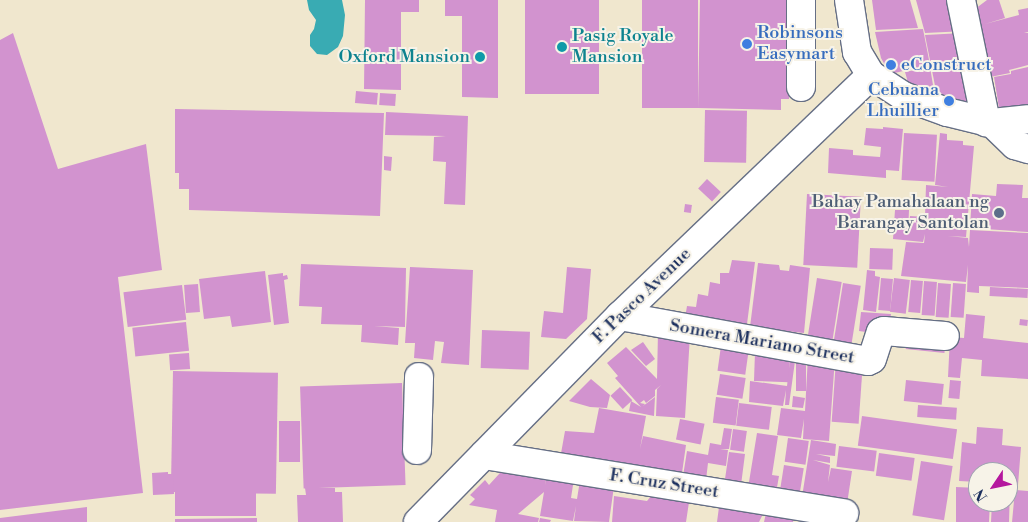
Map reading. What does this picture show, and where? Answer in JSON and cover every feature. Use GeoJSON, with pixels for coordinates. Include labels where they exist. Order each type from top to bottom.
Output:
{"type":"FeatureCollection","features":[{"type":"Feature","properties":{"kind":"street"},"geometry":{"type":"LineString","coordinates":[[801,0],[801,87]]}},
{"type":"Feature","properties":{"kind":"street"},"geometry":{"type":"LineString","coordinates":[[849,0],[857,52],[871,75],[903,96],[947,112],[1011,130]]}},
{"type":"Feature","properties":{"kind":"street"},"geometry":{"type":"LineString","coordinates":[[962,0],[1011,130]]}},
{"type":"Feature","properties":{"kind":"street","name":"F. Pasco Avenue"},"geometry":{"type":"LineString","coordinates":[[418,522],[620,316],[871,75]]}},
{"type":"Feature","properties":{"kind":"street","name":"Somera Mariano Street"},"geometry":{"type":"LineString","coordinates":[[620,316],[868,361],[872,359],[881,332],[884,331],[945,336]]}},
{"type":"Feature","properties":{"kind":"street"},"geometry":{"type":"LineString","coordinates":[[417,450],[419,377]]}},
{"type":"Feature","properties":{"kind":"street","name":"F. Cruz Street"},"geometry":{"type":"LineString","coordinates":[[484,455],[844,513]]}},
{"type":"Feature","properties":{"kind":"water"},"geometry":{"type":"Polygon","coordinates":[[[307,0],[342,0],[345,15],[343,36],[338,47],[327,55],[317,54],[310,46],[310,35],[316,20],[309,10],[307,0]]]}},
{"type":"Feature","properties":{"kind":"building"},"geometry":{"type":"Polygon","coordinates":[[[365,0],[419,0],[419,12],[401,12],[401,90],[364,89],[365,0]]]}},
{"type":"Feature","properties":{"kind":"building","name":"Oxford Mansion"},"geometry":{"type":"Polygon","coordinates":[[[445,0],[498,0],[498,98],[462,97],[462,16],[445,16],[445,0]]]}},
{"type":"Feature","properties":{"kind":"building","name":"Pasig Royale Mansion"},"geometry":{"type":"Polygon","coordinates":[[[525,0],[599,0],[599,94],[525,94],[525,0]]]}},
{"type":"Feature","properties":{"kind":"building"},"geometry":{"type":"Polygon","coordinates":[[[642,0],[698,0],[698,108],[642,108],[642,0]]]}},
{"type":"Feature","properties":{"kind":"building","name":"Robinsons Easymart"},"geometry":{"type":"Polygon","coordinates":[[[700,0],[791,0],[789,99],[781,99],[781,110],[698,108],[700,0]]]}},
{"type":"Feature","properties":{"kind":"building"},"geometry":{"type":"Polygon","coordinates":[[[872,0],[910,0],[918,28],[876,30],[872,0]]]}},
{"type":"Feature","properties":{"kind":"building"},"geometry":{"type":"Polygon","coordinates":[[[916,0],[959,0],[966,31],[925,33],[916,0]]]}},
{"type":"Feature","properties":{"kind":"building"},"geometry":{"type":"Polygon","coordinates":[[[987,0],[999,0],[1005,18],[985,24],[1019,15],[1018,10],[1028,8],[1028,32],[1024,33],[1028,33],[1028,65],[1009,70],[1010,73],[990,77],[975,9],[987,0]]]}},
{"type":"Feature","properties":{"kind":"building"},"geometry":{"type":"Polygon","coordinates":[[[923,29],[930,65],[890,74],[881,58],[875,32],[923,29]]]}},
{"type":"Feature","properties":{"kind":"building"},"geometry":{"type":"Polygon","coordinates":[[[13,33],[58,169],[146,144],[162,270],[118,277],[143,493],[0,510],[0,40],[13,33]]]}},
{"type":"Feature","properties":{"kind":"building"},"geometry":{"type":"Polygon","coordinates":[[[963,33],[976,105],[939,106],[925,35],[963,33]]]}},
{"type":"Feature","properties":{"kind":"building"},"geometry":{"type":"Polygon","coordinates":[[[930,67],[935,97],[917,90],[916,84],[909,86],[905,72],[930,67]]]}},
{"type":"Feature","properties":{"kind":"building"},"geometry":{"type":"Polygon","coordinates":[[[1028,67],[1028,106],[999,108],[994,77],[1011,74],[1011,71],[1028,67]]]}},
{"type":"Feature","properties":{"kind":"building"},"geometry":{"type":"Polygon","coordinates":[[[356,91],[378,93],[377,105],[355,103],[356,91]]]}},
{"type":"Feature","properties":{"kind":"building"},"geometry":{"type":"Polygon","coordinates":[[[380,93],[396,94],[395,106],[379,105],[380,93]]]}},
{"type":"Feature","properties":{"kind":"building"},"geometry":{"type":"Polygon","coordinates":[[[175,109],[384,113],[380,216],[189,210],[189,189],[179,189],[179,173],[175,173],[175,109]]]}},
{"type":"Feature","properties":{"kind":"building"},"geometry":{"type":"Polygon","coordinates":[[[705,110],[747,111],[746,163],[704,162],[705,110]]]}},
{"type":"Feature","properties":{"kind":"building"},"geometry":{"type":"Polygon","coordinates":[[[386,112],[468,116],[465,205],[444,204],[446,162],[433,161],[434,137],[446,136],[385,135],[386,112]]]}},
{"type":"Feature","properties":{"kind":"building"},"geometry":{"type":"Polygon","coordinates":[[[883,127],[903,129],[899,171],[886,170],[886,178],[828,173],[829,148],[853,150],[853,155],[880,157],[881,147],[864,145],[866,128],[883,129],[883,127]]]}},
{"type":"Feature","properties":{"kind":"building"},"geometry":{"type":"Polygon","coordinates":[[[904,133],[937,135],[934,182],[902,180],[904,133]]]}},
{"type":"Feature","properties":{"kind":"building"},"geometry":{"type":"Polygon","coordinates":[[[940,133],[947,134],[947,140],[963,141],[963,145],[974,146],[966,237],[948,236],[968,238],[969,247],[970,230],[1028,233],[1028,288],[979,286],[979,293],[967,292],[968,265],[966,282],[901,276],[906,242],[924,243],[925,234],[923,242],[893,239],[895,210],[909,210],[908,234],[910,216],[925,217],[926,185],[948,187],[935,185],[940,133]]]}},
{"type":"Feature","properties":{"kind":"building"},"geometry":{"type":"Polygon","coordinates":[[[384,156],[392,157],[391,171],[384,170],[384,156]]]}},
{"type":"Feature","properties":{"kind":"building"},"geometry":{"type":"Polygon","coordinates":[[[707,179],[721,192],[712,201],[698,189],[707,179]]]}},
{"type":"Feature","properties":{"kind":"building","name":"Bahay Pamahalaan ng Barangay Santolan"},"geometry":{"type":"Polygon","coordinates":[[[997,184],[1023,185],[1022,198],[1028,198],[1028,232],[970,228],[972,194],[996,196],[997,184]]]}},
{"type":"Feature","properties":{"kind":"building"},"geometry":{"type":"Polygon","coordinates":[[[807,194],[861,197],[857,268],[803,265],[807,194]]]}},
{"type":"Feature","properties":{"kind":"building"},"geometry":{"type":"Polygon","coordinates":[[[685,204],[692,205],[691,213],[684,212],[685,204]]]}},
{"type":"Feature","properties":{"kind":"building"},"geometry":{"type":"Polygon","coordinates":[[[870,248],[893,249],[892,270],[869,269],[870,248]]]}},
{"type":"Feature","properties":{"kind":"building"},"geometry":{"type":"Polygon","coordinates":[[[732,260],[755,262],[747,324],[738,323],[737,329],[685,318],[687,306],[696,307],[698,294],[708,296],[710,282],[720,284],[720,273],[729,273],[732,260]]]}},
{"type":"Feature","properties":{"kind":"building"},"geometry":{"type":"Polygon","coordinates":[[[758,263],[779,265],[780,270],[789,271],[790,265],[810,268],[804,333],[750,327],[758,263]]]}},
{"type":"Feature","properties":{"kind":"building"},"geometry":{"type":"Polygon","coordinates":[[[301,264],[406,268],[405,327],[374,326],[399,328],[398,345],[361,342],[362,325],[321,324],[322,307],[299,306],[301,264]]]}},
{"type":"Feature","properties":{"kind":"building"},"geometry":{"type":"Polygon","coordinates":[[[410,267],[473,270],[469,365],[441,363],[444,342],[435,341],[433,360],[414,358],[415,343],[405,343],[410,267]]]}},
{"type":"Feature","properties":{"kind":"building"},"geometry":{"type":"Polygon","coordinates":[[[567,267],[591,269],[587,319],[566,339],[541,337],[544,311],[563,313],[567,267]]]}},
{"type":"Feature","properties":{"kind":"building"},"geometry":{"type":"Polygon","coordinates":[[[867,270],[875,271],[875,276],[880,277],[876,312],[863,310],[867,270]]]}},
{"type":"Feature","properties":{"kind":"building"},"geometry":{"type":"Polygon","coordinates":[[[265,271],[271,322],[232,327],[230,316],[204,319],[199,279],[265,271]]]}},
{"type":"Feature","properties":{"kind":"building"},"geometry":{"type":"Polygon","coordinates":[[[283,273],[283,276],[287,275],[288,279],[284,280],[289,323],[274,325],[268,275],[283,273]]]}},
{"type":"Feature","properties":{"kind":"building"},"geometry":{"type":"Polygon","coordinates":[[[817,278],[842,282],[832,342],[807,338],[817,278]]]}},
{"type":"Feature","properties":{"kind":"building"},"geometry":{"type":"Polygon","coordinates":[[[881,278],[893,279],[890,311],[878,310],[881,278]]]}},
{"type":"Feature","properties":{"kind":"building"},"geometry":{"type":"Polygon","coordinates":[[[894,278],[910,280],[906,314],[890,312],[894,278]]]}},
{"type":"Feature","properties":{"kind":"building"},"geometry":{"type":"Polygon","coordinates":[[[911,280],[923,281],[920,313],[908,312],[911,280]]]}},
{"type":"Feature","properties":{"kind":"building"},"geometry":{"type":"Polygon","coordinates":[[[924,281],[937,282],[935,316],[922,315],[924,281]]]}},
{"type":"Feature","properties":{"kind":"building"},"geometry":{"type":"Polygon","coordinates":[[[843,283],[861,286],[852,343],[834,340],[843,283]]]}},
{"type":"Feature","properties":{"kind":"building"},"geometry":{"type":"Polygon","coordinates":[[[938,283],[951,284],[949,318],[936,317],[938,283]]]}},
{"type":"Feature","properties":{"kind":"building"},"geometry":{"type":"Polygon","coordinates":[[[953,283],[966,284],[964,318],[951,317],[953,283]]]}},
{"type":"Feature","properties":{"kind":"building"},"geometry":{"type":"Polygon","coordinates":[[[198,284],[200,312],[186,313],[184,285],[198,284]]]}},
{"type":"Feature","properties":{"kind":"building"},"geometry":{"type":"Polygon","coordinates":[[[182,285],[186,320],[128,327],[123,292],[182,285]]]}},
{"type":"Feature","properties":{"kind":"building"},"geometry":{"type":"Polygon","coordinates":[[[990,287],[1028,289],[1027,298],[990,296],[990,287]]]}},
{"type":"Feature","properties":{"kind":"building"},"geometry":{"type":"Polygon","coordinates":[[[861,312],[891,314],[890,320],[874,319],[873,333],[859,331],[861,312]]]}},
{"type":"Feature","properties":{"kind":"building"},"geometry":{"type":"Polygon","coordinates":[[[966,314],[985,316],[983,338],[1028,343],[1028,379],[981,376],[982,360],[962,358],[960,378],[948,377],[950,337],[964,338],[966,314]]]}},
{"type":"Feature","properties":{"kind":"building"},"geometry":{"type":"Polygon","coordinates":[[[1020,319],[1028,320],[1027,326],[1019,325],[1020,319]]]}},
{"type":"Feature","properties":{"kind":"building"},"geometry":{"type":"Polygon","coordinates":[[[186,322],[189,351],[135,356],[132,328],[186,322]]]}},
{"type":"Feature","properties":{"kind":"building"},"geometry":{"type":"Polygon","coordinates":[[[482,330],[530,332],[529,370],[481,368],[482,330]]]}},
{"type":"Feature","properties":{"kind":"building"},"geometry":{"type":"Polygon","coordinates":[[[658,332],[690,335],[685,418],[656,416],[657,389],[661,385],[655,390],[655,396],[646,403],[644,400],[640,403],[645,404],[643,406],[655,397],[654,416],[629,411],[631,401],[641,407],[615,378],[618,376],[607,363],[626,347],[657,379],[658,332]]]}},
{"type":"Feature","properties":{"kind":"building"},"geometry":{"type":"Polygon","coordinates":[[[907,336],[946,340],[944,353],[906,349],[907,336]]]}},
{"type":"Feature","properties":{"kind":"building"},"geometry":{"type":"Polygon","coordinates":[[[643,342],[655,359],[646,366],[631,350],[643,342]]]}},
{"type":"Feature","properties":{"kind":"building"},"geometry":{"type":"Polygon","coordinates":[[[721,346],[749,350],[745,375],[718,371],[721,346]]]}},
{"type":"Feature","properties":{"kind":"building"},"geometry":{"type":"Polygon","coordinates":[[[755,352],[790,353],[789,382],[754,381],[755,352]]]}},
{"type":"Feature","properties":{"kind":"building"},"geometry":{"type":"Polygon","coordinates":[[[189,353],[190,369],[170,370],[169,354],[189,353]]]}},
{"type":"Feature","properties":{"kind":"building"},"geometry":{"type":"Polygon","coordinates":[[[808,356],[835,358],[829,441],[803,439],[804,419],[801,438],[777,435],[781,408],[805,411],[808,356]]]}},
{"type":"Feature","properties":{"kind":"building"},"geometry":{"type":"Polygon","coordinates":[[[796,359],[806,359],[806,391],[796,391],[796,359]]]}},
{"type":"Feature","properties":{"kind":"building"},"geometry":{"type":"Polygon","coordinates":[[[790,360],[795,361],[789,405],[785,405],[786,390],[783,406],[749,402],[750,381],[787,386],[790,360]]]}},
{"type":"Feature","properties":{"kind":"building"},"geometry":{"type":"Polygon","coordinates":[[[836,360],[863,362],[859,424],[832,422],[836,360]]]}},
{"type":"Feature","properties":{"kind":"building"},"geometry":{"type":"Polygon","coordinates":[[[173,371],[278,373],[276,494],[171,492],[173,371]]]}},
{"type":"Feature","properties":{"kind":"building"},"geometry":{"type":"Polygon","coordinates":[[[720,374],[746,378],[742,399],[717,395],[720,374]]]}},
{"type":"Feature","properties":{"kind":"building"},"geometry":{"type":"Polygon","coordinates":[[[591,379],[610,395],[607,408],[590,407],[569,401],[591,379]]]}},
{"type":"Feature","properties":{"kind":"building"},"geometry":{"type":"Polygon","coordinates":[[[906,380],[944,384],[942,405],[904,401],[906,380]]]}},
{"type":"Feature","properties":{"kind":"building"},"geometry":{"type":"Polygon","coordinates":[[[950,380],[961,381],[959,399],[948,398],[950,380]]]}},
{"type":"Feature","properties":{"kind":"building"},"geometry":{"type":"Polygon","coordinates":[[[402,383],[406,485],[304,488],[300,387],[402,383]]]}},
{"type":"Feature","properties":{"kind":"building"},"geometry":{"type":"Polygon","coordinates":[[[620,387],[632,400],[623,409],[610,396],[620,387]]]}},
{"type":"Feature","properties":{"kind":"building"},"geometry":{"type":"Polygon","coordinates":[[[793,396],[805,398],[803,408],[792,407],[793,396]]]}},
{"type":"Feature","properties":{"kind":"building"},"geometry":{"type":"Polygon","coordinates":[[[716,397],[739,400],[736,426],[713,423],[716,397]]]}},
{"type":"Feature","properties":{"kind":"building"},"geometry":{"type":"Polygon","coordinates":[[[739,403],[772,407],[769,430],[736,426],[739,403]]]}},
{"type":"Feature","properties":{"kind":"building"},"geometry":{"type":"Polygon","coordinates":[[[918,405],[957,408],[956,420],[917,417],[918,405]]]}},
{"type":"Feature","properties":{"kind":"building"},"geometry":{"type":"Polygon","coordinates":[[[599,408],[646,416],[640,449],[643,436],[686,445],[681,480],[560,459],[565,431],[594,433],[599,408]]]}},
{"type":"Feature","properties":{"kind":"building"},"geometry":{"type":"Polygon","coordinates":[[[862,416],[957,429],[953,459],[858,446],[862,416]]]}},
{"type":"Feature","properties":{"kind":"building"},"geometry":{"type":"Polygon","coordinates":[[[680,419],[705,424],[701,444],[676,440],[680,419]]]}},
{"type":"Feature","properties":{"kind":"building"},"geometry":{"type":"Polygon","coordinates":[[[279,421],[300,421],[300,462],[279,462],[279,421]]]}},
{"type":"Feature","properties":{"kind":"building"},"geometry":{"type":"Polygon","coordinates":[[[977,427],[1003,429],[1002,445],[1021,447],[1018,485],[1018,462],[968,462],[968,481],[959,481],[962,442],[976,444],[977,427]]]}},
{"type":"Feature","properties":{"kind":"building"},"geometry":{"type":"Polygon","coordinates":[[[724,428],[732,429],[729,449],[720,449],[728,450],[726,466],[708,463],[706,480],[683,476],[687,451],[708,455],[710,443],[721,445],[724,428]]]}},
{"type":"Feature","properties":{"kind":"building"},"geometry":{"type":"Polygon","coordinates":[[[733,429],[747,431],[744,452],[730,450],[733,429]]]}},
{"type":"Feature","properties":{"kind":"building"},"geometry":{"type":"Polygon","coordinates":[[[757,433],[778,436],[772,475],[779,476],[776,493],[748,488],[757,433]]]}},
{"type":"Feature","properties":{"kind":"building"},"geometry":{"type":"Polygon","coordinates":[[[788,438],[809,441],[805,465],[785,462],[788,438]]]}},
{"type":"Feature","properties":{"kind":"building"},"geometry":{"type":"Polygon","coordinates":[[[811,440],[836,444],[835,456],[816,454],[830,457],[830,463],[813,460],[830,465],[828,482],[831,468],[852,471],[847,504],[802,497],[811,440]]]}},
{"type":"Feature","properties":{"kind":"building"},"geometry":{"type":"Polygon","coordinates":[[[839,446],[877,451],[874,471],[836,467],[839,446]]]}},
{"type":"Feature","properties":{"kind":"building"},"geometry":{"type":"Polygon","coordinates":[[[729,452],[745,454],[741,485],[727,483],[728,480],[725,479],[729,452]]]}},
{"type":"Feature","properties":{"kind":"building"},"geometry":{"type":"Polygon","coordinates":[[[879,453],[915,458],[911,481],[876,476],[879,453]]]}},
{"type":"Feature","properties":{"kind":"building"},"geometry":{"type":"Polygon","coordinates":[[[921,461],[953,466],[944,520],[912,515],[921,461]]]}},
{"type":"Feature","properties":{"kind":"building"},"geometry":{"type":"Polygon","coordinates":[[[510,462],[547,468],[545,485],[548,468],[575,472],[571,498],[577,499],[581,474],[615,479],[609,522],[574,521],[576,506],[573,521],[540,516],[544,492],[518,514],[539,518],[538,522],[495,522],[497,510],[469,505],[475,499],[470,495],[485,480],[489,485],[510,462]]]}},
{"type":"Feature","properties":{"kind":"building"},"geometry":{"type":"Polygon","coordinates":[[[784,465],[804,468],[800,494],[780,491],[784,465]]]}},
{"type":"Feature","properties":{"kind":"building"},"geometry":{"type":"Polygon","coordinates":[[[168,472],[168,474],[173,474],[174,494],[153,495],[152,473],[168,472]]]}},
{"type":"Feature","properties":{"kind":"building"},"geometry":{"type":"Polygon","coordinates":[[[660,485],[691,489],[686,522],[612,522],[614,496],[647,501],[660,485]]]}},
{"type":"Feature","properties":{"kind":"building"},"geometry":{"type":"Polygon","coordinates":[[[956,487],[968,488],[968,512],[990,512],[989,522],[956,522],[956,487]]]}},
{"type":"Feature","properties":{"kind":"building"},"geometry":{"type":"Polygon","coordinates":[[[305,488],[335,488],[335,492],[342,492],[343,522],[298,522],[297,495],[306,495],[305,488]]]}},
{"type":"Feature","properties":{"kind":"building"},"geometry":{"type":"Polygon","coordinates":[[[1018,490],[1028,491],[1028,522],[1012,522],[1013,512],[1018,512],[1018,490]]]}},
{"type":"Feature","properties":{"kind":"building"},"geometry":{"type":"Polygon","coordinates":[[[175,492],[256,492],[256,516],[175,516],[175,492]]]}},
{"type":"Feature","properties":{"kind":"building"},"geometry":{"type":"Polygon","coordinates":[[[768,504],[759,522],[717,522],[719,507],[732,510],[733,505],[768,504]]]}},
{"type":"Feature","properties":{"kind":"building"},"geometry":{"type":"Polygon","coordinates":[[[768,504],[796,508],[793,522],[764,522],[768,504]]]}},
{"type":"Feature","properties":{"kind":"building"},"geometry":{"type":"Polygon","coordinates":[[[87,507],[87,522],[0,522],[0,518],[87,507]]]}},
{"type":"Feature","properties":{"kind":"building"},"geometry":{"type":"Polygon","coordinates":[[[992,512],[1009,512],[1009,522],[991,522],[992,512]]]}},
{"type":"Feature","properties":{"kind":"building"},"geometry":{"type":"Polygon","coordinates":[[[257,518],[257,522],[175,522],[175,519],[257,518]]]}},
{"type":"Feature","properties":{"kind":"building"},"geometry":{"type":"Polygon","coordinates":[[[540,518],[551,520],[550,522],[539,522],[540,518]]]}},
{"type":"Feature","properties":{"kind":"place","name":"Robinsons Easymart"},"geometry":{"type":"Point","coordinates":[747,44]}},
{"type":"Feature","properties":{"kind":"place","name":"Pasig Royale Mansion"},"geometry":{"type":"Point","coordinates":[562,47]}},
{"type":"Feature","properties":{"kind":"place","name":"Oxford Mansion"},"geometry":{"type":"Point","coordinates":[480,57]}},
{"type":"Feature","properties":{"kind":"place","name":"eConstruct"},"geometry":{"type":"Point","coordinates":[891,65]}},
{"type":"Feature","properties":{"kind":"place","name":"Cebuana Lhuillier"},"geometry":{"type":"Point","coordinates":[949,101]}},
{"type":"Feature","properties":{"kind":"place","name":"Bahay Pamahalaan ng Barangay Santolan"},"geometry":{"type":"Point","coordinates":[999,213]}}]}
